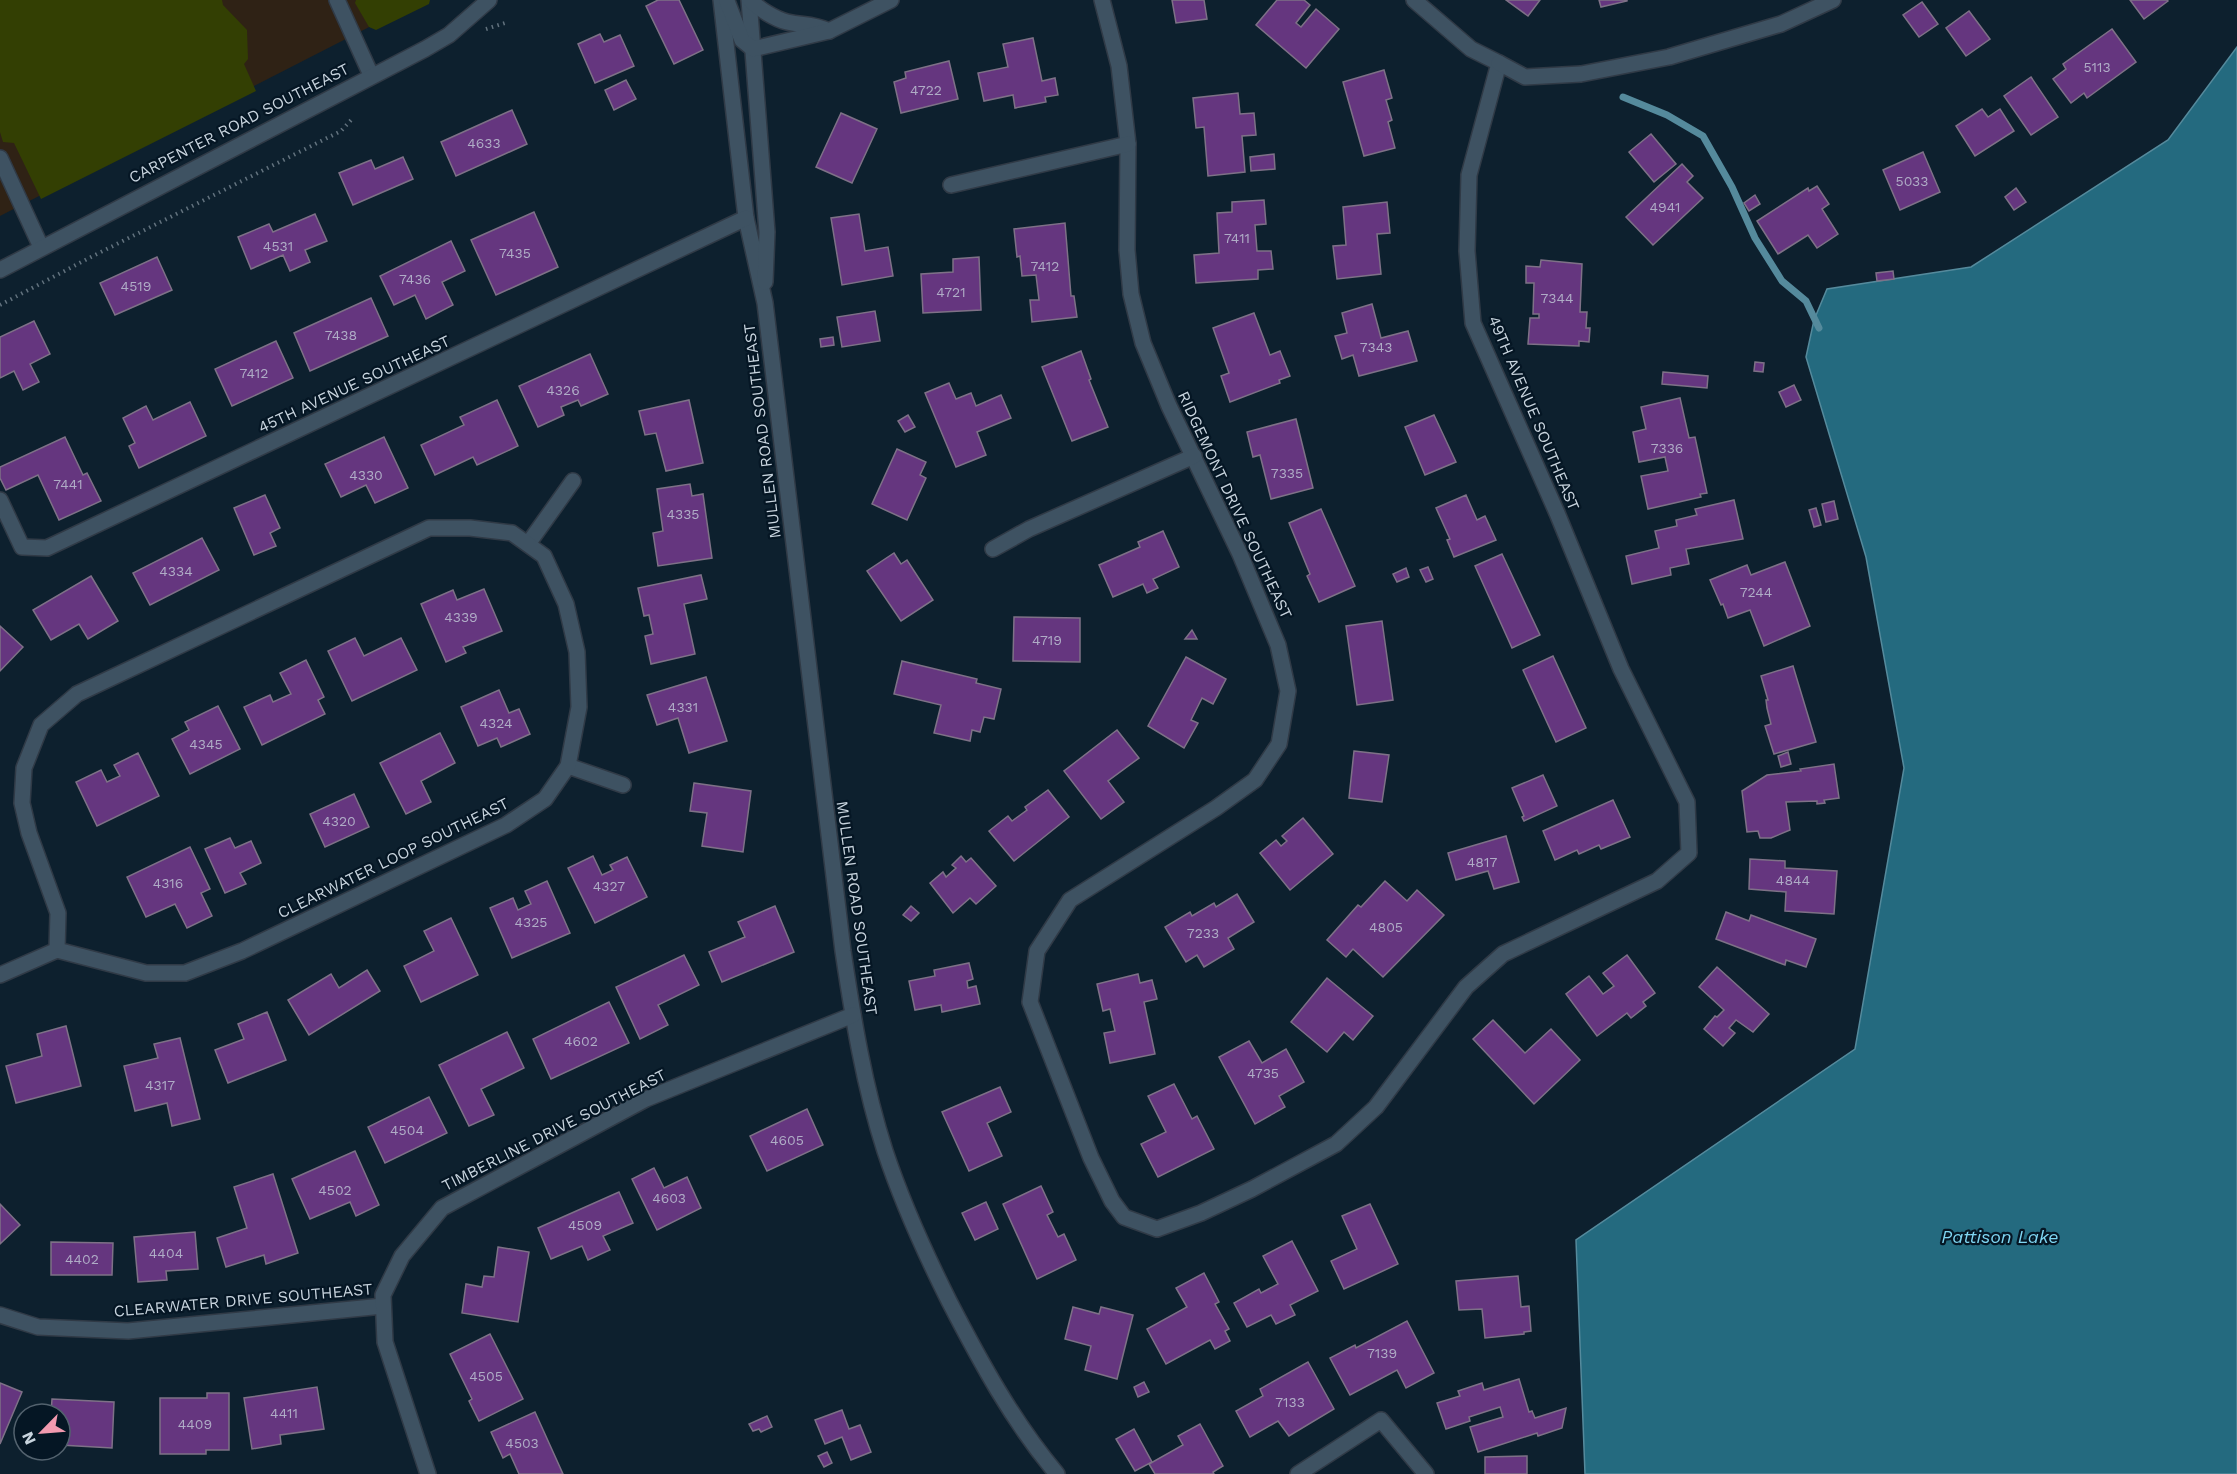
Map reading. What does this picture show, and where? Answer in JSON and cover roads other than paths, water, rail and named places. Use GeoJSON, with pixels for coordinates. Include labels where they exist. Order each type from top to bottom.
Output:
{"type":"FeatureCollection","features":[{"type":"Feature","properties":{"kind":"street"},"geometry":{"type":"LineString","coordinates":[[337,0],[371,75]]}},
{"type":"Feature","properties":{"kind":"street","name":"CARPENTER ROAD SOUTHEAST"},"geometry":{"type":"LineString","coordinates":[[0,270],[449,35],[489,0]]}},
{"type":"Feature","properties":{"kind":"street","name":"MULLEN ROAD SOUTHEAST"},"geometry":{"type":"LineString","coordinates":[[721,0],[746,218],[765,303],[828,832],[853,1015],[866,1079],[885,1151],[916,1231],[964,1331],[996,1388],[1044,1459],[1057,1474]]}},
{"type":"Feature","properties":{"kind":"street"},"geometry":{"type":"LineString","coordinates":[[727,0],[742,40],[753,50],[830,31],[891,0]]}},
{"type":"Feature","properties":{"kind":"street"},"geometry":{"type":"LineString","coordinates":[[749,0],[786,22],[816,24],[830,31]]}},
{"type":"Feature","properties":{"kind":"street","name":"MULLEN ROAD SOUTHEAST"},"geometry":{"type":"LineString","coordinates":[[749,0],[767,232],[765,303]]}},
{"type":"Feature","properties":{"kind":"street","name":"RIDGEMONT DRIVE SOUTHEAST"},"geometry":{"type":"LineString","coordinates":[[1102,0],[1119,66],[1128,144],[1127,250],[1131,294],[1143,343],[1169,406],[1240,554],[1278,645],[1288,691],[1279,744],[1255,780],[1216,808],[1070,900],[1037,951],[1030,1002],[1091,1158],[1112,1201],[1124,1217]]}},
{"type":"Feature","properties":{"kind":"street"},"geometry":{"type":"LineString","coordinates":[[1414,0],[1471,49],[1525,77],[1581,75],[1669,57],[1781,24],[1833,0]]}},
{"type":"Feature","properties":{"kind":"street","name":"49TH AVENUE SOUTHEAST"},"geometry":{"type":"LineString","coordinates":[[1124,1217],[1157,1228],[1201,1213],[1242,1194],[1335,1144],[1376,1107],[1425,1039],[1473,981],[1503,954],[1657,881],[1689,853],[1687,802],[1621,669],[1553,503],[1473,323],[1467,251],[1469,175],[1499,63]]}},
{"type":"Feature","properties":{"kind":"street"},"geometry":{"type":"LineString","coordinates":[[951,186],[1128,144]]}},
{"type":"Feature","properties":{"kind":"street"},"geometry":{"type":"LineString","coordinates":[[0,158],[41,247]]}},
{"type":"Feature","properties":{"kind":"street","name":"45TH AVENUE SOUTHEAST"},"geometry":{"type":"LineString","coordinates":[[0,500],[22,547],[47,549],[746,218]]}},
{"type":"Feature","properties":{"kind":"street"},"geometry":{"type":"LineString","coordinates":[[993,549],[1029,529],[1194,456]]}},
{"type":"Feature","properties":{"kind":"street"},"geometry":{"type":"LineString","coordinates":[[528,544],[573,481]]}},
{"type":"Feature","properties":{"kind":"street","name":"CLEARWATER LOOP SOUTHEAST"},"geometry":{"type":"LineString","coordinates":[[429,528],[470,528],[512,533],[544,556],[566,604],[577,652],[579,707],[568,766],[544,799],[506,825],[242,951],[185,973],[146,974],[57,950],[58,913],[29,833],[22,803],[24,768],[41,725],[77,694],[429,528]]}},
{"type":"Feature","properties":{"kind":"street"},"geometry":{"type":"LineString","coordinates":[[568,766],[623,785]]}},
{"type":"Feature","properties":{"kind":"street"},"geometry":{"type":"LineString","coordinates":[[0,975],[57,950]]}},
{"type":"Feature","properties":{"kind":"street","name":"TIMBERLINE DRIVE SOUTHEAST"},"geometry":{"type":"LineString","coordinates":[[428,1474],[385,1341],[383,1295],[402,1256],[442,1208],[646,1099],[853,1015]]}},
{"type":"Feature","properties":{"kind":"street","name":"CLEARWATER DRIVE SOUTHEAST"},"geometry":{"type":"LineString","coordinates":[[0,1315],[39,1327],[128,1331],[383,1306]]}},
{"type":"Feature","properties":{"kind":"street"},"geometry":{"type":"LineString","coordinates":[[1298,1474],[1381,1420],[1426,1474]]}},
{"type":"Feature","properties":{"kind":"water","name":"Pattison Lake"},"geometry":{"type":"Polygon","coordinates":[[[2237,47],[2237,1474],[1585,1474],[1576,1240],[1855,1049],[1904,768],[1866,557],[1806,357],[1814,320],[1827,289],[1971,267],[2168,140],[2237,47]]]}},
{"type":"Feature","properties":{"kind":"waterway"},"geometry":{"type":"LineString","coordinates":[[1623,97],[1667,115],[1703,136],[1732,187],[1755,238],[1782,281],[1806,301],[1819,328]]}}]}
